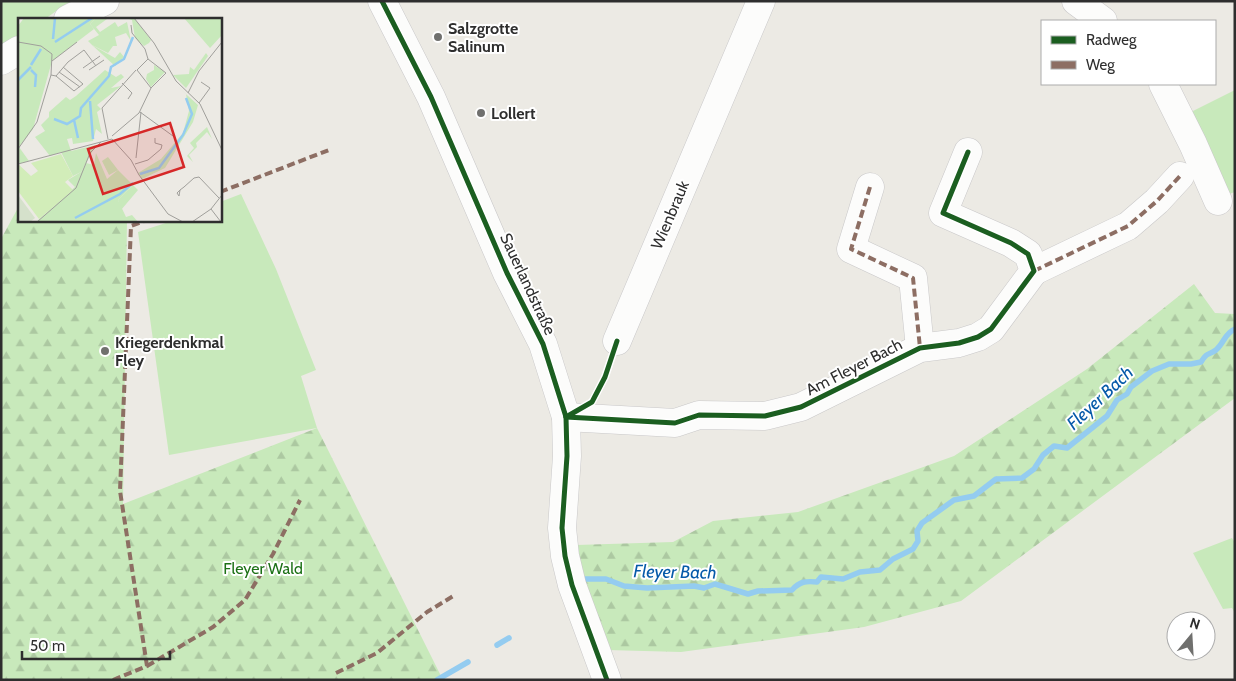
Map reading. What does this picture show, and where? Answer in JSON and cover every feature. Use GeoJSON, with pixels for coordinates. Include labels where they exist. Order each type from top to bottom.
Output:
{"type":"FeatureCollection","features":[{"type":"Feature","properties":{"kind":"street"},"geometry":{"type":"LineString","coordinates":[[70,18],[105,1]]}},
{"type":"Feature","properties":{"kind":"street","name":"Sauerlandstraße"},"geometry":{"type":"LineString","coordinates":[[382,1],[431,97],[507,273],[542,344],[566,418],[567,456],[562,528],[565,556],[572,585],[607,680]]}},
{"type":"Feature","properties":{"kind":"street","name":"Wienbrauk"},"geometry":{"type":"LineString","coordinates":[[617,341],[761,1]]}},
{"type":"Feature","properties":{"kind":"street"},"geometry":{"type":"LineString","coordinates":[[1076,1],[1102,20]]}},
{"type":"Feature","properties":{"kind":"street"},"geometry":{"type":"LineString","coordinates":[[1,61],[18,51]]}},
{"type":"Feature","properties":{"kind":"street"},"geometry":{"type":"LineString","coordinates":[[1164,85],[1218,201]]}},
{"type":"Feature","properties":{"kind":"street"},"geometry":{"type":"LineString","coordinates":[[968,152],[943,214],[1011,242],[1028,254],[1034,270]]}},
{"type":"Feature","properties":{"kind":"street","name":"Am Fleyer Bach"},"geometry":{"type":"LineString","coordinates":[[566,418],[676,423],[699,415],[766,416],[801,408],[920,348],[959,343],[978,337],[991,329],[1034,270],[1128,226],[1157,201],[1180,176]]}},
{"type":"Feature","properties":{"kind":"street","name":"Am Fleyer Bach"},"geometry":{"type":"LineString","coordinates":[[870,187],[850,249],[913,278],[920,348]]}},
{"type":"Feature","properties":{"kind":"green space"},"geometry":{"type":"Polygon","coordinates":[[[1,1],[74,1],[66,4],[46,18],[18,18],[18,38],[1,49],[1,1]]]}},
{"type":"Feature","properties":{"kind":"green space"},"geometry":{"type":"Polygon","coordinates":[[[1235,90],[1235,192],[1223,196],[1189,113],[1235,90]]]}},
{"type":"Feature","properties":{"kind":"green space"},"geometry":{"type":"Polygon","coordinates":[[[241,194],[276,269],[316,370],[301,376],[317,428],[169,455],[138,232],[172,221],[221,221],[221,202],[241,194]]]}},
{"type":"Feature","properties":{"kind":"green space","name":"Fleyer Wald"},"geometry":{"type":"Polygon","coordinates":[[[18,208],[18,221],[127,221],[123,504],[317,428],[443,680],[1,680],[1,239],[18,208]]]}},
{"type":"Feature","properties":{"kind":"green space"},"geometry":{"type":"Polygon","coordinates":[[[1194,284],[1215,313],[1235,314],[1235,398],[961,601],[864,627],[681,652],[607,650],[583,591],[576,545],[673,542],[713,521],[798,512],[954,456],[1087,369],[1194,284]]]}},
{"type":"Feature","properties":{"kind":"green space"},"geometry":{"type":"Polygon","coordinates":[[[1232,538],[1235,543],[1235,613],[1232,608],[1223,609],[1193,553],[1232,538]]]}},
{"type":"Feature","properties":{"kind":"waterway","name":"Fleyer Bach"},"geometry":{"type":"LineString","coordinates":[[583,579],[606,579],[624,586],[647,588],[694,586],[704,588],[715,584],[748,594],[758,591],[792,590],[803,582],[817,582],[821,577],[843,579],[860,572],[880,570],[893,559],[913,549],[918,541],[917,531],[922,523],[954,500],[974,496],[996,479],[1022,478],[1034,469],[1043,455],[1054,446],[1067,448],[1107,416],[1117,400],[1127,394],[1131,387],[1152,371],[1169,364],[1201,362],[1207,355],[1216,350],[1229,333],[1235,329]]}},
{"type":"Feature","properties":{"kind":"waterway","name":"Fleyer Bach"},"geometry":{"type":"LineString","coordinates":[[497,645],[509,638]]}},
{"type":"Feature","properties":{"kind":"waterway","name":"Fleyer Bach"},"geometry":{"type":"LineString","coordinates":[[437,680],[468,662]]}},
{"type":"Feature","properties":{"kind":"marked path"},"geometry":{"type":"LineString","coordinates":[[221,192],[329,150]]}},
{"type":"Feature","properties":{"kind":"marked path"},"geometry":{"type":"LineString","coordinates":[[1034,271],[1128,226],[1157,201],[1180,176]]}},
{"type":"Feature","properties":{"kind":"marked path"},"geometry":{"type":"LineString","coordinates":[[870,187],[851,249],[913,278],[920,348]]}},
{"type":"Feature","properties":{"kind":"marked path"},"geometry":{"type":"LineString","coordinates":[[113,680],[147,666],[120,491],[131,226],[144,221]]}},
{"type":"Feature","properties":{"kind":"marked path"},"geometry":{"type":"LineString","coordinates":[[147,666],[213,627],[245,600],[273,554],[300,500]]}},
{"type":"Feature","properties":{"kind":"marked path"},"geometry":{"type":"LineString","coordinates":[[336,673],[377,653],[427,612],[455,595]]}},
{"type":"Feature","properties":{"kind":"cycle path"},"geometry":{"type":"LineString","coordinates":[[382,1],[431,97],[507,273],[543,344],[566,417],[567,456],[562,528],[565,556],[572,585],[607,680]]}},
{"type":"Feature","properties":{"kind":"cycle path"},"geometry":{"type":"LineString","coordinates":[[566,417],[675,423],[699,415],[765,416],[801,407],[920,348],[959,343],[978,337],[991,329],[1034,271],[1028,254],[1011,243],[943,213],[968,152]]}},
{"type":"Feature","properties":{"kind":"cycle path"},"geometry":{"type":"LineString","coordinates":[[566,417],[592,402],[605,377],[617,341]]}},
{"type":"Feature","properties":{"kind":"place","name":"Salzgrotte Salinum"},"geometry":{"type":"Point","coordinates":[438,37]}},
{"type":"Feature","properties":{"kind":"place","name":"Lollert"},"geometry":{"type":"Point","coordinates":[481,113]}},
{"type":"Feature","properties":{"kind":"place","name":"Kriegerdenkmal Fley"},"geometry":{"type":"Point","coordinates":[105,351]}}]}
